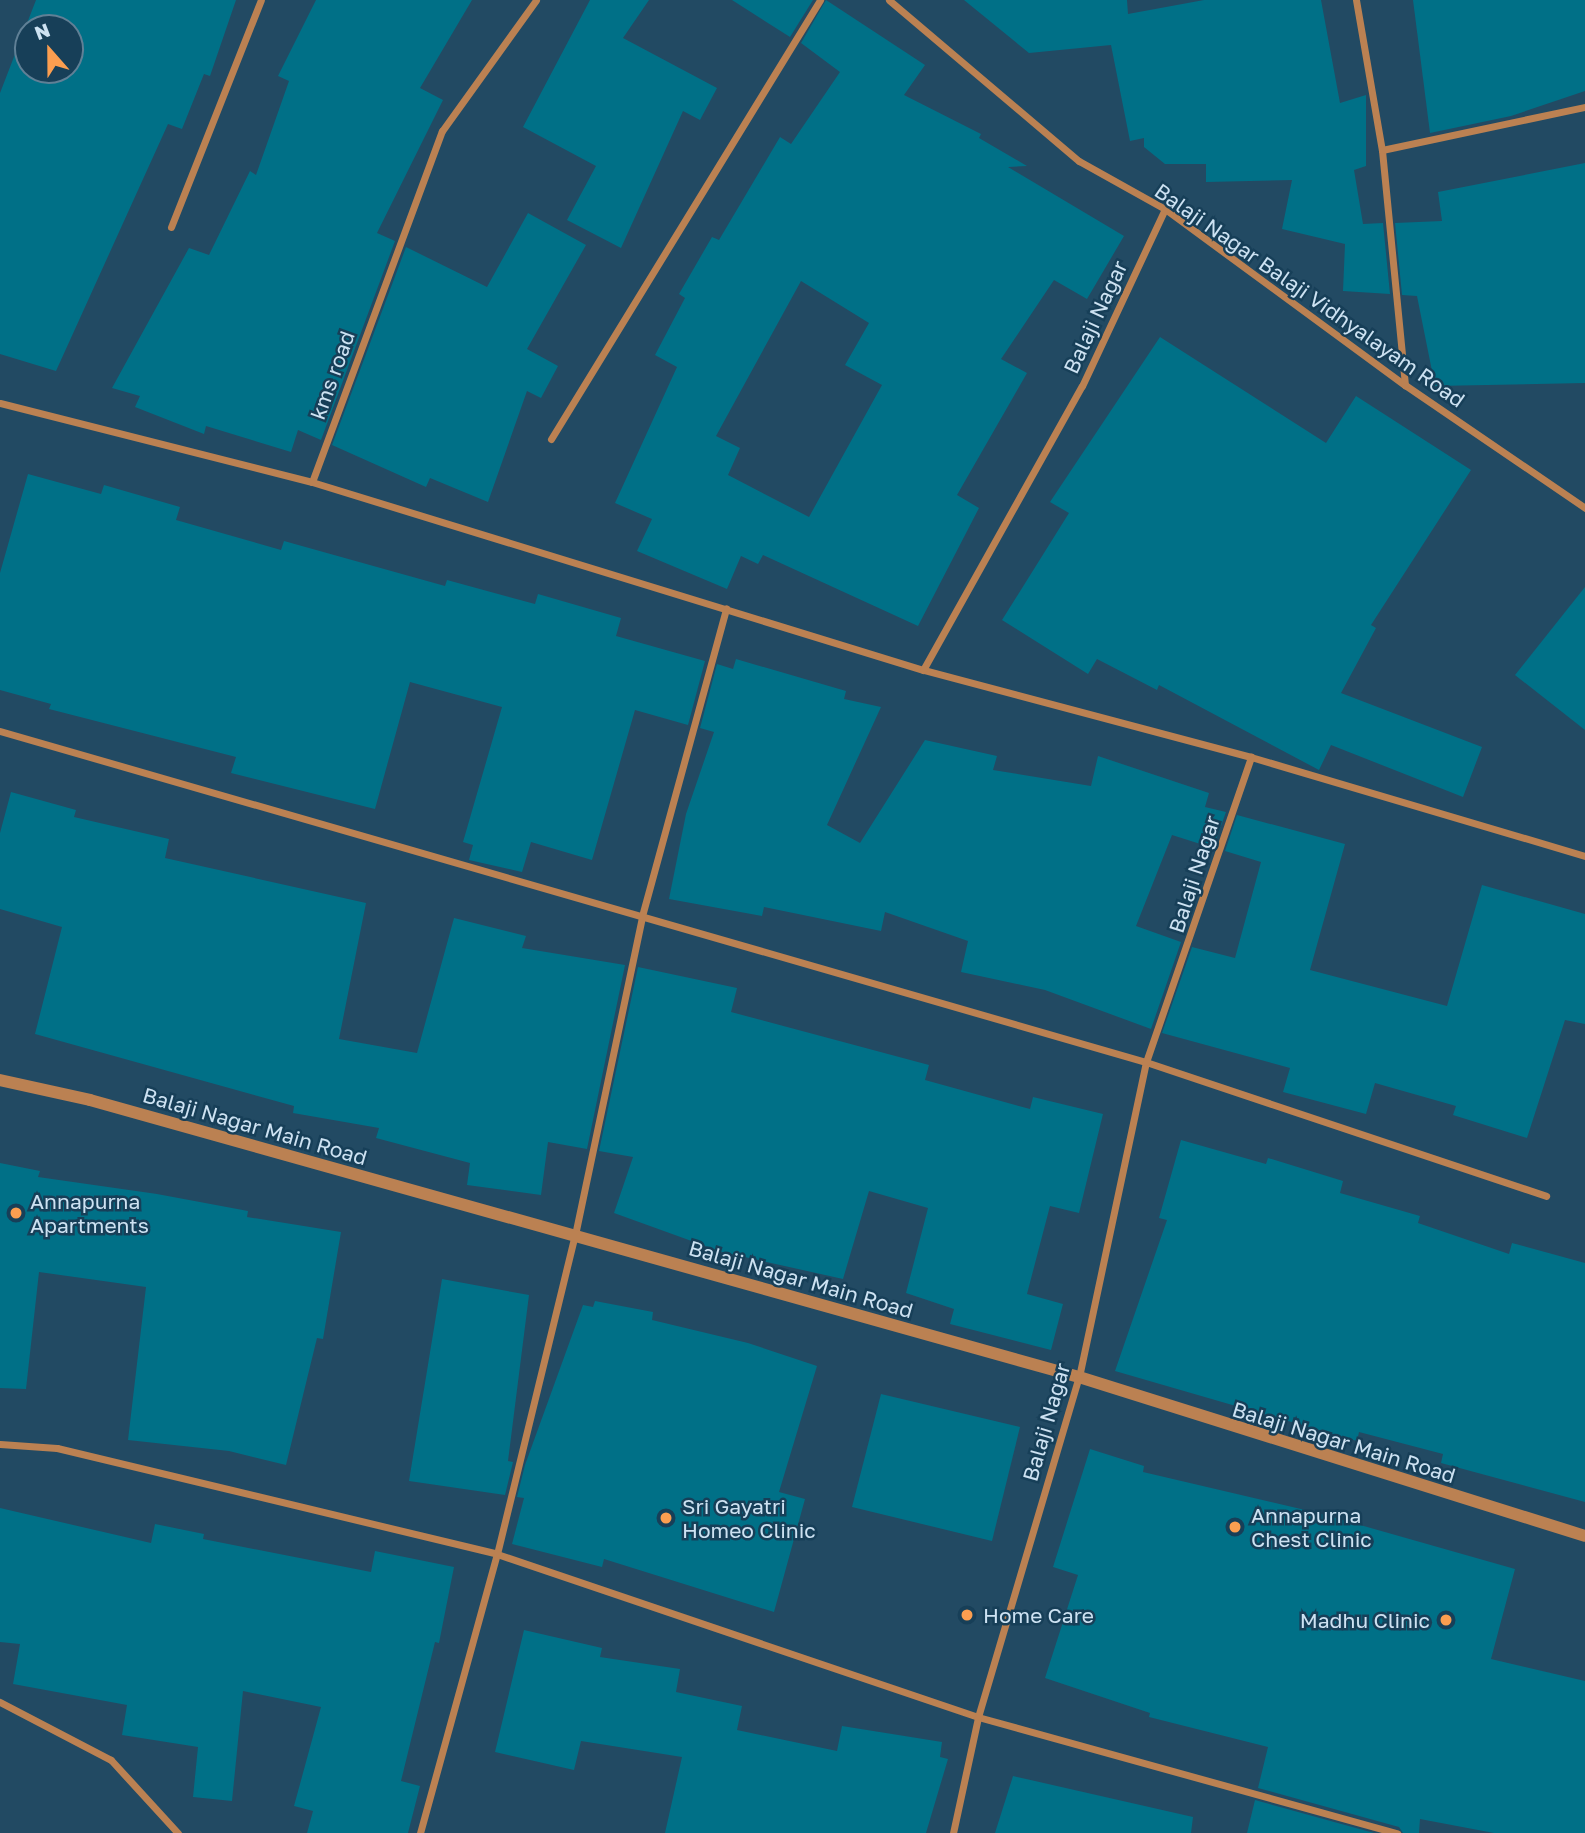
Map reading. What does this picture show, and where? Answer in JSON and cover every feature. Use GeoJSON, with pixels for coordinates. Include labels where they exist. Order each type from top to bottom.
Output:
{"type":"FeatureCollection","features":[{"type":"Feature","properties":{"kind":"street"},"geometry":{"type":"LineString","coordinates":[[171,227],[261,0]]}},
{"type":"Feature","properties":{"kind":"street","name":"kms road"},"geometry":{"type":"LineString","coordinates":[[312,482],[442,131],[536,0]]}},
{"type":"Feature","properties":{"kind":"street"},"geometry":{"type":"LineString","coordinates":[[551,439],[820,0]]}},
{"type":"Feature","properties":{"kind":"street","name":"Balaji Nagar Balaji Vidhyalayam Road"},"geometry":{"type":"LineString","coordinates":[[889,0],[1079,161],[1165,209],[1405,385],[1585,508]]}},
{"type":"Feature","properties":{"kind":"street"},"geometry":{"type":"LineString","coordinates":[[1356,0],[1382,150],[1405,385]]}},
{"type":"Feature","properties":{"kind":"street"},"geometry":{"type":"LineString","coordinates":[[1382,150],[1585,107]]}},
{"type":"Feature","properties":{"kind":"street","name":"Balaji Nagar"},"geometry":{"type":"LineString","coordinates":[[923,670],[1082,386],[1165,209]]}},
{"type":"Feature","properties":{"kind":"street"},"geometry":{"type":"LineString","coordinates":[[0,403],[312,482],[923,670],[1251,757],[1585,856]]}},
{"type":"Feature","properties":{"kind":"street"},"geometry":{"type":"LineString","coordinates":[[421,1833],[497,1554],[575,1235],[642,916],[726,608]]}},
{"type":"Feature","properties":{"kind":"street"},"geometry":{"type":"LineString","coordinates":[[0,731],[1146,1062],[1546,1196]]}},
{"type":"Feature","properties":{"kind":"street","name":"Balaji Nagar"},"geometry":{"type":"LineString","coordinates":[[953,1833],[978,1717],[1079,1377],[1146,1062],[1251,757]]}},
{"type":"Feature","properties":{"kind":"street","name":"Balaji Nagar Main Road"},"geometry":{"type":"LineString","coordinates":[[0,1080],[90,1100],[1079,1377],[1585,1536]]}},
{"type":"Feature","properties":{"kind":"street"},"geometry":{"type":"LineString","coordinates":[[0,1444],[57,1448],[497,1554],[978,1717],[1397,1833]]}},
{"type":"Feature","properties":{"kind":"street"},"geometry":{"type":"LineString","coordinates":[[0,1702],[111,1760],[178,1833]]}},
{"type":"Feature","properties":{"kind":"building"},"geometry":{"type":"Polygon","coordinates":[[[36,0],[236,0],[210,76],[204,74],[182,129],[168,124],[56,371],[0,354],[0,93],[14,57],[14,84],[84,84],[84,14],[31,14],[36,0]]]}},
{"type":"Feature","properties":{"kind":"building"},"geometry":{"type":"Polygon","coordinates":[[[316,0],[472,0],[420,88],[443,100],[377,233],[395,241],[321,440],[298,430],[291,452],[206,426],[204,434],[135,407],[140,396],[112,388],[189,248],[209,255],[250,171],[256,175],[289,81],[278,76],[316,0]]]}},
{"type":"Feature","properties":{"kind":"building"},"geometry":{"type":"Polygon","coordinates":[[[590,0],[649,0],[623,38],[717,88],[700,120],[683,111],[621,248],[567,220],[596,166],[523,127],[590,0]]]}},
{"type":"Feature","properties":{"kind":"building"},"geometry":{"type":"Polygon","coordinates":[[[732,0],[813,0],[790,37],[732,0]]]}},
{"type":"Feature","properties":{"kind":"building"},"geometry":{"type":"Polygon","coordinates":[[[826,0],[925,65],[904,95],[981,134],[979,138],[1027,166],[1008,167],[1124,236],[1087,299],[1054,280],[1001,359],[1027,373],[957,495],[979,508],[918,626],[763,555],[758,564],[741,556],[727,589],[637,551],[652,519],[615,503],[677,367],[655,355],[685,298],[679,294],[712,237],[719,240],[780,137],[791,144],[840,72],[801,43],[826,0]],[[801,281],[716,436],[740,448],[728,475],[809,517],[882,385],[845,365],[869,323],[801,281]]]}},
{"type":"Feature","properties":{"kind":"building"},"geometry":{"type":"Polygon","coordinates":[[[964,0],[1127,0],[1128,14],[1204,0],[1321,0],[1340,103],[1366,95],[1366,166],[1354,170],[1363,224],[1383,223],[1390,294],[1343,291],[1345,244],[1282,229],[1292,180],[1206,182],[1206,164],[1165,164],[1144,147],[1144,138],[1130,141],[1111,45],[1029,53],[964,0]]]}},
{"type":"Feature","properties":{"kind":"building"},"geometry":{"type":"Polygon","coordinates":[[[1413,0],[1585,0],[1585,91],[1511,116],[1430,133],[1413,0]]]}},
{"type":"Feature","properties":{"kind":"building"},"geometry":{"type":"Polygon","coordinates":[[[1585,163],[1585,383],[1435,386],[1417,296],[1402,295],[1395,223],[1442,221],[1438,192],[1585,163]]]}},
{"type":"Feature","properties":{"kind":"building"},"geometry":{"type":"Polygon","coordinates":[[[528,213],[586,245],[527,349],[558,366],[541,398],[527,391],[488,502],[430,478],[426,487],[332,445],[406,247],[487,287],[528,213]]]}},
{"type":"Feature","properties":{"kind":"building"},"geometry":{"type":"Polygon","coordinates":[[[1160,337],[1326,443],[1356,396],[1471,470],[1371,625],[1376,628],[1341,693],[1482,747],[1463,797],[1331,745],[1319,770],[1159,685],[1157,690],[1097,659],[1088,674],[1002,620],[1069,513],[1050,502],[1160,337]]]}},
{"type":"Feature","properties":{"kind":"building"},"geometry":{"type":"Polygon","coordinates":[[[28,474],[101,494],[104,485],[180,507],[176,520],[281,550],[284,541],[445,586],[447,580],[535,604],[538,594],[621,618],[616,636],[705,661],[688,725],[635,710],[592,860],[531,842],[522,872],[469,860],[473,845],[463,842],[502,707],[410,682],[375,809],[231,773],[236,757],[49,709],[51,704],[0,690],[0,573],[28,474]]]}},
{"type":"Feature","properties":{"kind":"building"},"geometry":{"type":"Polygon","coordinates":[[[1585,587],[1585,730],[1515,675],[1585,587]]]}},
{"type":"Feature","properties":{"kind":"building"},"geometry":{"type":"Polygon","coordinates":[[[736,659],[846,691],[844,699],[881,707],[827,825],[860,843],[925,740],[997,756],[993,770],[1091,786],[1098,756],[1209,793],[1205,807],[1226,812],[1213,848],[1172,835],[1136,926],[1181,942],[1151,1029],[1045,990],[961,972],[968,941],[885,912],[881,931],[764,907],[762,916],[669,899],[686,814],[714,732],[700,728],[717,664],[733,669],[736,659]]]}},
{"type":"Feature","properties":{"kind":"building"},"geometry":{"type":"Polygon","coordinates":[[[11,792],[76,810],[74,817],[169,839],[165,858],[366,903],[339,1039],[417,1053],[454,918],[526,936],[522,948],[625,965],[587,1149],[548,1142],[541,1195],[467,1185],[470,1163],[376,1138],[379,1128],[293,1113],[294,1106],[35,1034],[62,927],[0,909],[0,833],[11,792]]]}},
{"type":"Feature","properties":{"kind":"building"},"geometry":{"type":"Polygon","coordinates":[[[1237,815],[1345,844],[1310,970],[1447,1006],[1482,885],[1585,914],[1585,1024],[1565,1020],[1527,1138],[1453,1115],[1456,1106],[1375,1083],[1366,1114],[1283,1092],[1290,1068],[1162,1033],[1192,947],[1235,958],[1261,862],[1225,851],[1237,815]]]}},
{"type":"Feature","properties":{"kind":"building"},"geometry":{"type":"Polygon","coordinates":[[[638,967],[737,988],[731,1012],[929,1065],[925,1080],[1030,1109],[1033,1097],[1103,1114],[1079,1213],[1050,1206],[1027,1294],[1063,1304],[1051,1350],[950,1324],[954,1309],[906,1293],[928,1208],[869,1191],[843,1279],[722,1252],[614,1213],[633,1157],[599,1151],[638,967]]]}},
{"type":"Feature","properties":{"kind":"building"},"geometry":{"type":"Polygon","coordinates":[[[1181,1140],[1266,1164],[1268,1158],[1343,1181],[1340,1193],[1420,1216],[1418,1223],[1509,1254],[1512,1243],[1585,1263],[1585,1502],[1441,1463],[1443,1454],[1359,1432],[1357,1441],[1115,1371],[1167,1220],[1159,1218],[1181,1140]]]}},
{"type":"Feature","properties":{"kind":"building"},"geometry":{"type":"Polygon","coordinates":[[[0,1163],[40,1171],[38,1177],[157,1194],[248,1211],[247,1217],[341,1232],[323,1339],[317,1338],[286,1465],[229,1451],[128,1440],[146,1287],[39,1272],[26,1389],[0,1388],[0,1163]]]}},
{"type":"Feature","properties":{"kind":"building"},"geometry":{"type":"Polygon","coordinates":[[[442,1279],[529,1295],[508,1461],[513,1462],[505,1495],[409,1481],[442,1279]]]}},
{"type":"Feature","properties":{"kind":"building"},"geometry":{"type":"Polygon","coordinates":[[[595,1301],[653,1312],[652,1320],[748,1343],[817,1366],[779,1492],[805,1499],[774,1612],[604,1559],[602,1567],[512,1544],[524,1498],[517,1497],[525,1465],[583,1305],[593,1307],[595,1301]]]}},
{"type":"Feature","properties":{"kind":"building"},"geometry":{"type":"Polygon","coordinates":[[[881,1394],[1020,1427],[992,1541],[852,1507],[881,1394]]]}},
{"type":"Feature","properties":{"kind":"building"},"geometry":{"type":"Polygon","coordinates":[[[1090,1449],[1144,1466],[1143,1472],[1318,1513],[1515,1569],[1491,1659],[1585,1681],[1585,1833],[1494,1833],[1420,1819],[1419,1833],[1403,1833],[1399,1827],[1258,1788],[1268,1747],[1149,1717],[1150,1713],[1045,1678],[1078,1575],[1053,1567],[1090,1449]]]}},
{"type":"Feature","properties":{"kind":"building"},"geometry":{"type":"Polygon","coordinates":[[[0,1508],[151,1543],[155,1524],[204,1534],[203,1539],[371,1572],[375,1551],[454,1567],[439,1643],[435,1642],[401,1781],[420,1786],[408,1833],[307,1833],[313,1811],[294,1806],[321,1707],[243,1691],[232,1801],[193,1797],[198,1747],[122,1735],[127,1705],[13,1684],[20,1644],[0,1642],[0,1508]]]}},
{"type":"Feature","properties":{"kind":"building"},"geometry":{"type":"Polygon","coordinates":[[[524,1630],[602,1648],[600,1657],[680,1669],[676,1692],[742,1706],[737,1730],[837,1751],[842,1726],[942,1742],[940,1757],[948,1759],[926,1833],[665,1833],[682,1757],[581,1741],[574,1770],[495,1752],[524,1630]]]}},
{"type":"Feature","properties":{"kind":"building"},"geometry":{"type":"Polygon","coordinates":[[[1013,1776],[1193,1817],[1191,1833],[995,1833],[1013,1776]]]}},
{"type":"Feature","properties":{"kind":"building"},"geometry":{"type":"Polygon","coordinates":[[[1255,1800],[1374,1833],[1247,1833],[1255,1800]]]}},
{"type":"Feature","properties":{"kind":"place","name":"Annapurna Apartments"},"geometry":{"type":"Point","coordinates":[16,1213]}},
{"type":"Feature","properties":{"kind":"place","name":"Sri Gayatri Homeo Clinic"},"geometry":{"type":"Point","coordinates":[666,1518]}},
{"type":"Feature","properties":{"kind":"place","name":"Annapurna Chest Clinic"},"geometry":{"type":"Point","coordinates":[1235,1527]}},
{"type":"Feature","properties":{"kind":"place","name":"Home Care"},"geometry":{"type":"Point","coordinates":[967,1615]}},
{"type":"Feature","properties":{"kind":"place","name":"Madhu Clinic"},"geometry":{"type":"Point","coordinates":[1446,1620]}}]}
